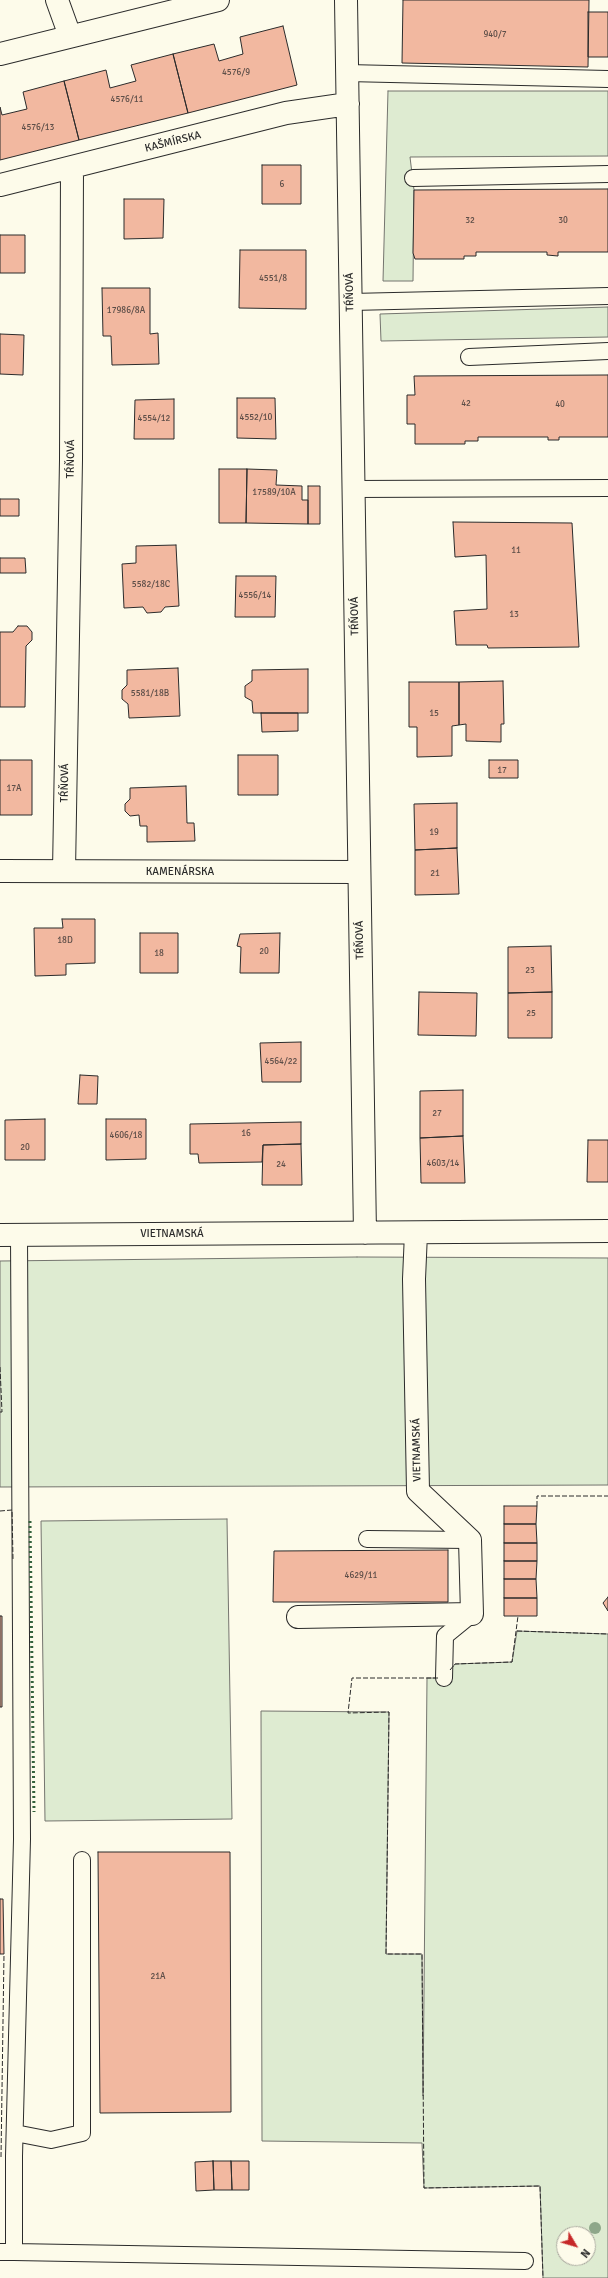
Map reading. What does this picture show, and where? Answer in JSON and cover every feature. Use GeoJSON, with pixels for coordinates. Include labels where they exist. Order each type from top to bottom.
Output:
{"type":"FeatureCollection","features":[{"type":"Feature","properties":{"kind":"street"},"geometry":{"type":"LineString","coordinates":[[57,0],[70,36]]}},
{"type":"Feature","properties":{"kind":"street"},"geometry":{"type":"LineString","coordinates":[[0,54],[218,0]]}},
{"type":"Feature","properties":{"kind":"street","name":"TŔŇOVÁ"},"geometry":{"type":"LineString","coordinates":[[346,0],[364,1232]]}},
{"type":"Feature","properties":{"kind":"street","name":"KAŠMÍRSKA"},"geometry":{"type":"LineString","coordinates":[[0,185],[286,113],[348,104]]}},
{"type":"Feature","properties":{"kind":"street","name":"TŔŇOVÁ"},"geometry":{"type":"LineString","coordinates":[[64,871],[71,460],[72,167]]}},
{"type":"Feature","properties":{"kind":"street","name":"KAMENÁRSKA"},"geometry":{"type":"LineString","coordinates":[[0,871],[359,872]]}},
{"type":"Feature","properties":{"kind":"street","name":"VIETNAMSKÁ"},"geometry":{"type":"LineString","coordinates":[[9,1235],[608,1231]]}},
{"type":"Feature","properties":{"kind":"street","name":"VIETNAMSKÁ"},"geometry":{"type":"LineString","coordinates":[[416,1233],[414,1279],[418,1491],[470,1540]]}},
{"type":"Feature","properties":{"kind":"street"},"geometry":{"type":"LineString","coordinates":[[298,1617],[472,1614],[470,1540]]}},
{"type":"Feature","properties":{"kind":"lane"},"geometry":{"type":"LineString","coordinates":[[347,73],[608,79]]}},
{"type":"Feature","properties":{"kind":"lane"},"geometry":{"type":"LineString","coordinates":[[414,178],[608,174]]}},
{"type":"Feature","properties":{"kind":"lane"},"geometry":{"type":"LineString","coordinates":[[351,302],[608,296]]}},
{"type":"Feature","properties":{"kind":"lane"},"geometry":{"type":"LineString","coordinates":[[469,357],[608,351]]}},
{"type":"Feature","properties":{"kind":"lane"},"geometry":{"type":"LineString","coordinates":[[354,489],[608,488]]}},
{"type":"Feature","properties":{"kind":"lane"},"geometry":{"type":"LineString","coordinates":[[9,1235],[22,1840],[15,2133],[7,2252],[525,2261]]}},
{"type":"Feature","properties":{"kind":"lane"},"geometry":{"type":"LineString","coordinates":[[367,1539],[470,1540]]}},
{"type":"Feature","properties":{"kind":"lane"},"geometry":{"type":"LineString","coordinates":[[444,1678],[445,1636],[472,1614]]}},
{"type":"Feature","properties":{"kind":"lane"},"geometry":{"type":"LineString","coordinates":[[15,2133],[51,2140],[82,2133],[82,1860]]}},
{"type":"Feature","properties":{"kind":"green space"},"geometry":{"type":"Polygon","coordinates":[[[388,91],[608,91],[608,156],[410,157],[414,190],[413,281],[383,281],[388,91]]]}},
{"type":"Feature","properties":{"kind":"green space"},"geometry":{"type":"Polygon","coordinates":[[[608,307],[608,337],[381,341],[380,314],[608,307]]]}},
{"type":"Feature","properties":{"kind":"green space"},"geometry":{"type":"Polygon","coordinates":[[[357,1257],[608,1258],[608,1485],[0,1487],[0,1261],[357,1257]]]}},
{"type":"Feature","properties":{"kind":"green space"},"geometry":{"type":"Polygon","coordinates":[[[227,1519],[232,1819],[45,1821],[41,1521],[227,1519]]]}},
{"type":"Feature","properties":{"kind":"green space"},"geometry":{"type":"Polygon","coordinates":[[[517,1631],[608,1634],[608,2278],[543,2278],[540,2186],[424,2188],[422,2143],[262,2141],[261,1711],[389,1712],[386,1954],[422,1954],[423,2096],[427,1678],[444,1678],[455,1664],[512,1662],[517,1631]]]}},
{"type":"Feature","properties":{"kind":"building"},"geometry":{"type":"Polygon","coordinates":[[[403,0],[589,0],[588,67],[402,63],[403,0]]]}},
{"type":"Feature","properties":{"kind":"building"},"geometry":{"type":"Polygon","coordinates":[[[588,12],[608,12],[608,57],[588,57],[588,12]]]}},
{"type":"Feature","properties":{"kind":"building"},"geometry":{"type":"Polygon","coordinates":[[[283,26],[297,85],[188,113],[173,54],[214,44],[219,61],[243,54],[240,37],[283,26]]]}},
{"type":"Feature","properties":{"kind":"building"},"geometry":{"type":"Polygon","coordinates":[[[173,54],[188,113],[79,140],[64,81],[106,70],[110,88],[136,81],[131,65],[173,54]]]}},
{"type":"Feature","properties":{"kind":"building"},"geometry":{"type":"Polygon","coordinates":[[[64,81],[79,140],[0,160],[0,107],[2,115],[27,109],[23,92],[64,81]]]}},
{"type":"Feature","properties":{"kind":"building"},"geometry":{"type":"Polygon","coordinates":[[[262,165],[301,165],[301,204],[262,204],[262,165]]]}},
{"type":"Feature","properties":{"kind":"building"},"geometry":{"type":"Polygon","coordinates":[[[608,189],[608,252],[558,252],[558,256],[547,255],[547,252],[476,252],[476,256],[464,256],[464,259],[415,259],[413,253],[414,190],[608,189]]]}},
{"type":"Feature","properties":{"kind":"building"},"geometry":{"type":"Polygon","coordinates":[[[124,199],[164,199],[163,238],[124,239],[124,199]]]}},
{"type":"Feature","properties":{"kind":"building"},"geometry":{"type":"Polygon","coordinates":[[[0,235],[25,235],[25,273],[0,273],[0,235]]]}},
{"type":"Feature","properties":{"kind":"building"},"geometry":{"type":"Polygon","coordinates":[[[240,250],[306,250],[306,309],[239,308],[240,250]]]}},
{"type":"Feature","properties":{"kind":"building"},"geometry":{"type":"Polygon","coordinates":[[[102,288],[150,288],[150,334],[158,333],[159,364],[112,365],[111,336],[103,336],[102,288]]]}},
{"type":"Feature","properties":{"kind":"building"},"geometry":{"type":"Polygon","coordinates":[[[0,334],[24,335],[23,375],[0,374],[0,334]]]}},
{"type":"Feature","properties":{"kind":"building"},"geometry":{"type":"Polygon","coordinates":[[[608,375],[608,437],[559,437],[559,440],[548,440],[548,437],[478,437],[478,441],[465,441],[465,444],[415,444],[415,424],[407,424],[407,395],[415,395],[414,376],[608,375]]]}},
{"type":"Feature","properties":{"kind":"building"},"geometry":{"type":"Polygon","coordinates":[[[237,398],[275,398],[276,439],[237,438],[237,398]]]}},
{"type":"Feature","properties":{"kind":"building"},"geometry":{"type":"Polygon","coordinates":[[[174,399],[174,439],[134,439],[135,400],[174,399]]]}},
{"type":"Feature","properties":{"kind":"building"},"geometry":{"type":"Polygon","coordinates":[[[219,469],[247,469],[246,523],[219,523],[219,469]]]}},
{"type":"Feature","properties":{"kind":"building"},"geometry":{"type":"Polygon","coordinates":[[[247,469],[277,470],[276,485],[302,486],[302,500],[308,500],[308,524],[246,523],[247,469]]]}},
{"type":"Feature","properties":{"kind":"building"},"geometry":{"type":"Polygon","coordinates":[[[308,486],[320,486],[320,524],[308,524],[308,486]]]}},
{"type":"Feature","properties":{"kind":"building"},"geometry":{"type":"Polygon","coordinates":[[[0,499],[19,499],[19,516],[0,516],[0,499]]]}},
{"type":"Feature","properties":{"kind":"building"},"geometry":{"type":"Polygon","coordinates":[[[453,522],[572,523],[579,647],[488,648],[487,645],[456,645],[454,611],[487,609],[486,555],[455,557],[453,522]]]}},
{"type":"Feature","properties":{"kind":"building"},"geometry":{"type":"Polygon","coordinates":[[[176,545],[179,606],[165,607],[161,612],[147,613],[143,607],[124,608],[122,564],[136,563],[136,546],[176,545]]]}},
{"type":"Feature","properties":{"kind":"building"},"geometry":{"type":"Polygon","coordinates":[[[0,558],[25,558],[26,573],[0,573],[0,558]]]}},
{"type":"Feature","properties":{"kind":"building"},"geometry":{"type":"Polygon","coordinates":[[[236,576],[276,576],[275,617],[235,617],[236,576]]]}},
{"type":"Feature","properties":{"kind":"building"},"geometry":{"type":"Polygon","coordinates":[[[18,626],[27,626],[32,632],[32,640],[26,646],[25,707],[0,707],[0,632],[13,632],[18,626]]]}},
{"type":"Feature","properties":{"kind":"building"},"geometry":{"type":"Polygon","coordinates":[[[178,668],[180,716],[129,718],[128,704],[122,699],[122,690],[127,685],[127,670],[178,668]]]}},
{"type":"Feature","properties":{"kind":"building"},"geometry":{"type":"Polygon","coordinates":[[[308,669],[308,713],[253,713],[252,701],[245,697],[245,686],[252,681],[252,670],[308,669]]]}},
{"type":"Feature","properties":{"kind":"building"},"geometry":{"type":"Polygon","coordinates":[[[503,681],[504,724],[501,724],[501,742],[466,741],[466,724],[459,725],[459,682],[503,681]]]}},
{"type":"Feature","properties":{"kind":"building"},"geometry":{"type":"Polygon","coordinates":[[[409,682],[459,682],[459,725],[452,726],[452,756],[417,757],[417,727],[409,727],[409,682]]]}},
{"type":"Feature","properties":{"kind":"building"},"geometry":{"type":"Polygon","coordinates":[[[261,713],[298,713],[298,731],[262,732],[261,713]]]}},
{"type":"Feature","properties":{"kind":"building"},"geometry":{"type":"Polygon","coordinates":[[[238,755],[278,755],[278,795],[238,795],[238,755]]]}},
{"type":"Feature","properties":{"kind":"building"},"geometry":{"type":"Polygon","coordinates":[[[0,760],[32,760],[32,815],[0,815],[0,760]]]}},
{"type":"Feature","properties":{"kind":"building"},"geometry":{"type":"Polygon","coordinates":[[[489,760],[518,760],[518,778],[489,778],[489,760]]]}},
{"type":"Feature","properties":{"kind":"building"},"geometry":{"type":"Polygon","coordinates":[[[186,786],[187,823],[194,823],[195,841],[147,842],[147,826],[140,826],[139,815],[130,816],[125,811],[125,804],[130,799],[130,788],[186,786]]]}},
{"type":"Feature","properties":{"kind":"building"},"geometry":{"type":"Polygon","coordinates":[[[457,803],[457,848],[415,850],[414,804],[457,803]]]}},
{"type":"Feature","properties":{"kind":"building"},"geometry":{"type":"Polygon","coordinates":[[[457,848],[459,894],[415,895],[415,850],[457,848]]]}},
{"type":"Feature","properties":{"kind":"building"},"geometry":{"type":"Polygon","coordinates":[[[62,919],[95,919],[95,963],[66,964],[66,975],[35,976],[34,928],[63,928],[62,919]]]}},
{"type":"Feature","properties":{"kind":"building"},"geometry":{"type":"Polygon","coordinates":[[[140,933],[178,933],[178,973],[140,973],[140,933]]]}},
{"type":"Feature","properties":{"kind":"building"},"geometry":{"type":"Polygon","coordinates":[[[280,933],[279,973],[240,973],[241,947],[237,946],[240,934],[280,933]]]}},
{"type":"Feature","properties":{"kind":"building"},"geometry":{"type":"Polygon","coordinates":[[[551,946],[552,992],[508,993],[508,947],[551,946]]]}},
{"type":"Feature","properties":{"kind":"building"},"geometry":{"type":"Polygon","coordinates":[[[419,992],[477,993],[476,1036],[418,1035],[419,992]]]}},
{"type":"Feature","properties":{"kind":"building"},"geometry":{"type":"Polygon","coordinates":[[[552,992],[552,1038],[508,1038],[508,993],[552,992]]]}},
{"type":"Feature","properties":{"kind":"building"},"geometry":{"type":"Polygon","coordinates":[[[301,1042],[301,1082],[262,1082],[260,1043],[301,1042]]]}},
{"type":"Feature","properties":{"kind":"building"},"geometry":{"type":"Polygon","coordinates":[[[80,1075],[98,1076],[97,1104],[78,1104],[80,1075]]]}},
{"type":"Feature","properties":{"kind":"building"},"geometry":{"type":"Polygon","coordinates":[[[463,1090],[463,1136],[420,1138],[420,1091],[463,1090]]]}},
{"type":"Feature","properties":{"kind":"building"},"geometry":{"type":"Polygon","coordinates":[[[45,1119],[45,1160],[5,1160],[5,1120],[45,1119]]]}},
{"type":"Feature","properties":{"kind":"building"},"geometry":{"type":"Polygon","coordinates":[[[106,1119],[146,1119],[146,1159],[106,1160],[106,1119]]]}},
{"type":"Feature","properties":{"kind":"building"},"geometry":{"type":"Polygon","coordinates":[[[301,1122],[301,1144],[263,1145],[262,1162],[199,1163],[198,1154],[190,1154],[190,1124],[301,1122]]]}},
{"type":"Feature","properties":{"kind":"building"},"geometry":{"type":"Polygon","coordinates":[[[463,1136],[465,1183],[421,1183],[420,1138],[463,1136]]]}},
{"type":"Feature","properties":{"kind":"building"},"geometry":{"type":"Polygon","coordinates":[[[588,1140],[608,1140],[608,1182],[587,1182],[588,1140]]]}},
{"type":"Feature","properties":{"kind":"building"},"geometry":{"type":"Polygon","coordinates":[[[301,1144],[302,1185],[262,1185],[263,1145],[301,1144]]]}},
{"type":"Feature","properties":{"kind":"building"},"geometry":{"type":"Polygon","coordinates":[[[504,1506],[537,1506],[536,1524],[504,1524],[504,1506]]]}},
{"type":"Feature","properties":{"kind":"building"},"geometry":{"type":"Polygon","coordinates":[[[504,1524],[536,1524],[537,1543],[504,1543],[504,1524]]]}},
{"type":"Feature","properties":{"kind":"building"},"geometry":{"type":"Polygon","coordinates":[[[504,1543],[537,1543],[537,1561],[504,1561],[504,1543]]]}},
{"type":"Feature","properties":{"kind":"building"},"geometry":{"type":"Polygon","coordinates":[[[448,1550],[448,1602],[273,1602],[274,1551],[448,1550]]]}},
{"type":"Feature","properties":{"kind":"building"},"geometry":{"type":"Polygon","coordinates":[[[504,1561],[537,1561],[536,1579],[504,1579],[504,1561]]]}},
{"type":"Feature","properties":{"kind":"building"},"geometry":{"type":"Polygon","coordinates":[[[504,1579],[536,1579],[537,1598],[504,1598],[504,1579]]]}},
{"type":"Feature","properties":{"kind":"building"},"geometry":{"type":"Polygon","coordinates":[[[608,1597],[608,1611],[603,1603],[608,1597]]]}},
{"type":"Feature","properties":{"kind":"building"},"geometry":{"type":"Polygon","coordinates":[[[504,1598],[537,1598],[537,1616],[504,1616],[504,1598]]]}},
{"type":"Feature","properties":{"kind":"building"},"geometry":{"type":"Polygon","coordinates":[[[0,1616],[2,1616],[2,1707],[0,1707],[0,1616]]]}},
{"type":"Feature","properties":{"kind":"building"},"geometry":{"type":"Polygon","coordinates":[[[98,1852],[230,1852],[231,2112],[100,2113],[98,1852]]]}},
{"type":"Feature","properties":{"kind":"building"},"geometry":{"type":"Polygon","coordinates":[[[0,1899],[3,1899],[4,1954],[0,1954],[0,1899]]]}},
{"type":"Feature","properties":{"kind":"building"},"geometry":{"type":"Polygon","coordinates":[[[213,2161],[214,2190],[196,2191],[195,2162],[213,2161]]]}},
{"type":"Feature","properties":{"kind":"building"},"geometry":{"type":"Polygon","coordinates":[[[213,2161],[231,2161],[232,2190],[214,2190],[213,2161]]]}},
{"type":"Feature","properties":{"kind":"building"},"geometry":{"type":"Polygon","coordinates":[[[231,2161],[249,2161],[249,2190],[232,2190],[231,2161]]]}},
{"type":"Feature","properties":{"kind":"hedge"},"geometry":{"type":"LineString","coordinates":[[30,1521],[34,1812]]}},
{"type":"Feature","properties":{"kind":"fence"},"geometry":{"type":"LineString","coordinates":[[0,1367],[2,1412],[0,1412]]}},
{"type":"Feature","properties":{"kind":"fence"},"geometry":{"type":"LineString","coordinates":[[537,1506],[537,1496],[608,1496]]}},
{"type":"Feature","properties":{"kind":"fence"},"geometry":{"type":"LineString","coordinates":[[0,1511],[12,1510],[13,1559]]}},
{"type":"Feature","properties":{"kind":"fence"},"geometry":{"type":"LineString","coordinates":[[450,1670],[455,1664],[512,1662],[518,1616]]}},
{"type":"Feature","properties":{"kind":"fence"},"geometry":{"type":"LineString","coordinates":[[517,1631],[608,1634]]}},
{"type":"Feature","properties":{"kind":"fence"},"geometry":{"type":"LineString","coordinates":[[438,1678],[352,1678],[348,1713],[389,1712],[386,1954],[422,1954],[424,2188],[540,2186],[543,2278]]}},
{"type":"Feature","properties":{"kind":"fence"},"geometry":{"type":"LineString","coordinates":[[1,2157],[4,1954]]}}]}
